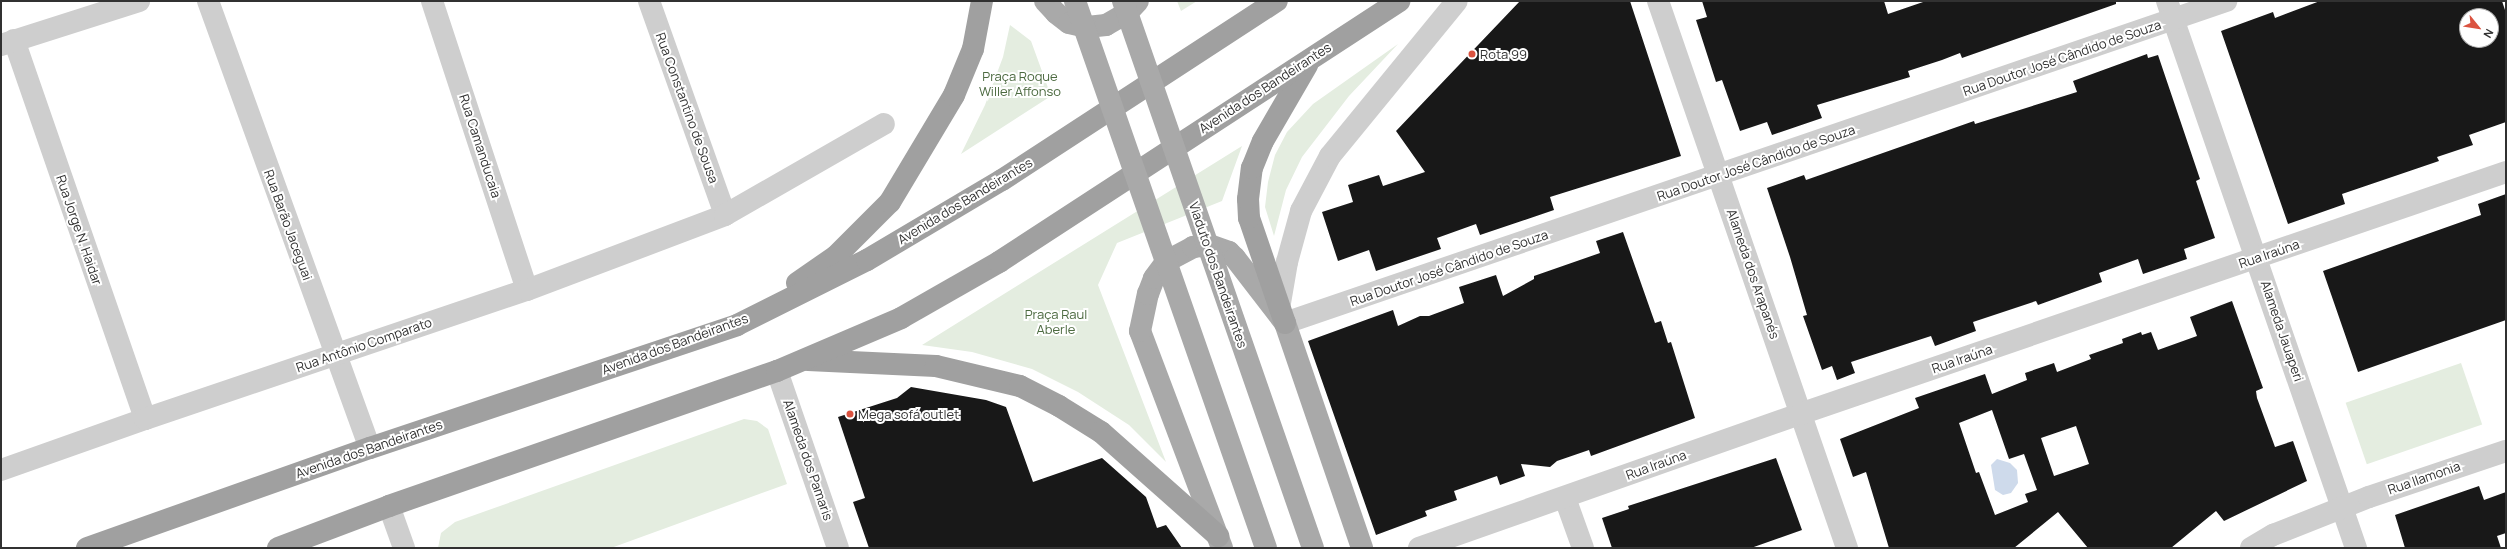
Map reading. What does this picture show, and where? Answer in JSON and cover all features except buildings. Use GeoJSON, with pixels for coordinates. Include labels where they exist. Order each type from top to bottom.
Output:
{"type":"FeatureCollection","features":[{"type":"Feature","properties":{"kind":"highway"},"geometry":{"type":"LineString","coordinates":[[738,324],[836,256],[890,202],[954,95],[973,49],[982,1]]}},
{"type":"Feature","properties":{"kind":"highway","name":"Avenida dos Bandeirantes"},"geometry":{"type":"LineString","coordinates":[[87,548],[370,448],[738,324],[867,260],[1002,180],[1277,1]]}},
{"type":"Feature","properties":{"kind":"highway","name":"Avenida dos Bandeirantes"},"geometry":{"type":"LineString","coordinates":[[278,548],[389,506],[777,371],[901,318],[999,262],[1399,1]]}},
{"type":"Feature","properties":{"kind":"highway"},"geometry":{"type":"LineString","coordinates":[[1285,324],[1280,303],[1249,218],[1248,198],[1252,168],[1263,141],[1310,59]]}},
{"type":"Feature","properties":{"kind":"highway"},"geometry":{"type":"LineString","coordinates":[[805,360],[936,366],[1020,386],[1059,406],[1101,432],[1220,542]]}},
{"type":"Feature","properties":{"kind":"main road"},"geometry":{"type":"LineString","coordinates":[[1045,1],[1069,23],[1087,27],[1106,25],[1128,13],[1138,1]]}},
{"type":"Feature","properties":{"kind":"main road"},"geometry":{"type":"LineString","coordinates":[[1075,1],[1266,548]]}},
{"type":"Feature","properties":{"kind":"main road","name":"Viaduto dos Bandeirantes"},"geometry":{"type":"LineString","coordinates":[[1123,1],[1313,548]]}},
{"type":"Feature","properties":{"kind":"main road"},"geometry":{"type":"LineString","coordinates":[[1220,542],[1140,331],[1142,310],[1154,278],[1167,260],[1193,247],[1209,245],[1229,252],[1235,258],[1285,324],[1362,548]]}},
{"type":"Feature","properties":{"kind":"street"},"geometry":{"type":"LineString","coordinates":[[7,42],[139,1]]}},
{"type":"Feature","properties":{"kind":"street","name":"Rua Barão Jaceguai"},"geometry":{"type":"LineString","coordinates":[[208,1],[334,355],[370,448]]}},
{"type":"Feature","properties":{"kind":"street","name":"Rua Camanducaia"},"geometry":{"type":"LineString","coordinates":[[432,1],[527,290]]}},
{"type":"Feature","properties":{"kind":"street","name":"Rua Constantino de Sousa"},"geometry":{"type":"LineString","coordinates":[[649,1],[725,215]]}},
{"type":"Feature","properties":{"kind":"street"},"geometry":{"type":"LineString","coordinates":[[1280,303],[1287,262],[1301,211],[1326,163],[1350,130],[1457,1]]}},
{"type":"Feature","properties":{"kind":"street","name":"Alameda dos Arapanés"},"geometry":{"type":"LineString","coordinates":[[1658,1],[1720,176],[1847,548]]}},
{"type":"Feature","properties":{"kind":"street","name":"Rua Doutor José Cândido de Souza"},"geometry":{"type":"LineString","coordinates":[[1285,324],[1720,176],[2170,10],[2226,1]]}},
{"type":"Feature","properties":{"kind":"street","name":"Alameda Jauaperi"},"geometry":{"type":"LineString","coordinates":[[2170,10],[2258,257],[2356,548]]}},
{"type":"Feature","properties":{"kind":"street","name":"Rua Jorge N. Haidar"},"geometry":{"type":"LineString","coordinates":[[7,42],[145,419]]}},
{"type":"Feature","properties":{"kind":"street","name":"Rua Antônio Comparato"},"geometry":{"type":"LineString","coordinates":[[1,470],[145,419],[527,290],[725,215],[884,124]]}},
{"type":"Feature","properties":{"kind":"street","name":"Rua Iraúna"},"geometry":{"type":"LineString","coordinates":[[1419,548],[1565,498],[1800,414],[2506,172]]}},
{"type":"Feature","properties":{"kind":"street","name":"Alameda dos Pamaris"},"geometry":{"type":"LineString","coordinates":[[777,371],[838,548]]}},
{"type":"Feature","properties":{"kind":"street","name":"Rua Ilamonia"},"geometry":{"type":"LineString","coordinates":[[2251,548],[2272,535],[2342,507],[2506,451]]}},
{"type":"Feature","properties":{"kind":"street"},"geometry":{"type":"LineString","coordinates":[[1565,498],[1583,548]]}},
{"type":"Feature","properties":{"kind":"street"},"geometry":{"type":"LineString","coordinates":[[389,506],[404,548]]}},
{"type":"Feature","properties":{"kind":"green space"},"geometry":{"type":"Polygon","coordinates":[[[1177,1],[1197,1],[1181,11],[1177,1]]]}},
{"type":"Feature","properties":{"kind":"green space","name":"Praça Roque Willer Affonso"},"geometry":{"type":"Polygon","coordinates":[[[1010,25],[1031,41],[1051,96],[961,154],[985,105],[1003,57],[1010,25]]]}},
{"type":"Feature","properties":{"kind":"green space"},"geometry":{"type":"Polygon","coordinates":[[[1398,44],[1349,96],[1302,157],[1286,190],[1274,236],[1265,207],[1268,182],[1275,155],[1287,132],[1313,104],[1398,44]]]}},
{"type":"Feature","properties":{"kind":"green space","name":"Praça Raul Aberle"},"geometry":{"type":"Polygon","coordinates":[[[1242,146],[1222,201],[1117,243],[1098,285],[1166,462],[1129,425],[1078,392],[1032,369],[972,352],[922,345],[1242,146]]]}},
{"type":"Feature","properties":{"kind":"green space"},"geometry":{"type":"Polygon","coordinates":[[[2461,363],[2482,424],[2367,464],[2346,403],[2461,363]]]}},
{"type":"Feature","properties":{"kind":"green space"},"geometry":{"type":"Polygon","coordinates":[[[744,419],[757,421],[768,429],[787,484],[611,548],[438,548],[441,533],[455,522],[744,419]]]}},
{"type":"Feature","properties":{"kind":"water"},"geometry":{"type":"Polygon","coordinates":[[[1997,459],[2010,463],[2017,470],[2018,483],[2011,493],[2003,495],[1995,490],[1991,465],[1997,459]]]}},
{"type":"Feature","properties":{"kind":"place","name":"Rota 99"},"geometry":{"type":"Point","coordinates":[1472,54]}},
{"type":"Feature","properties":{"kind":"place","name":"Mega sofá outlet"},"geometry":{"type":"Point","coordinates":[850,414]}}]}
